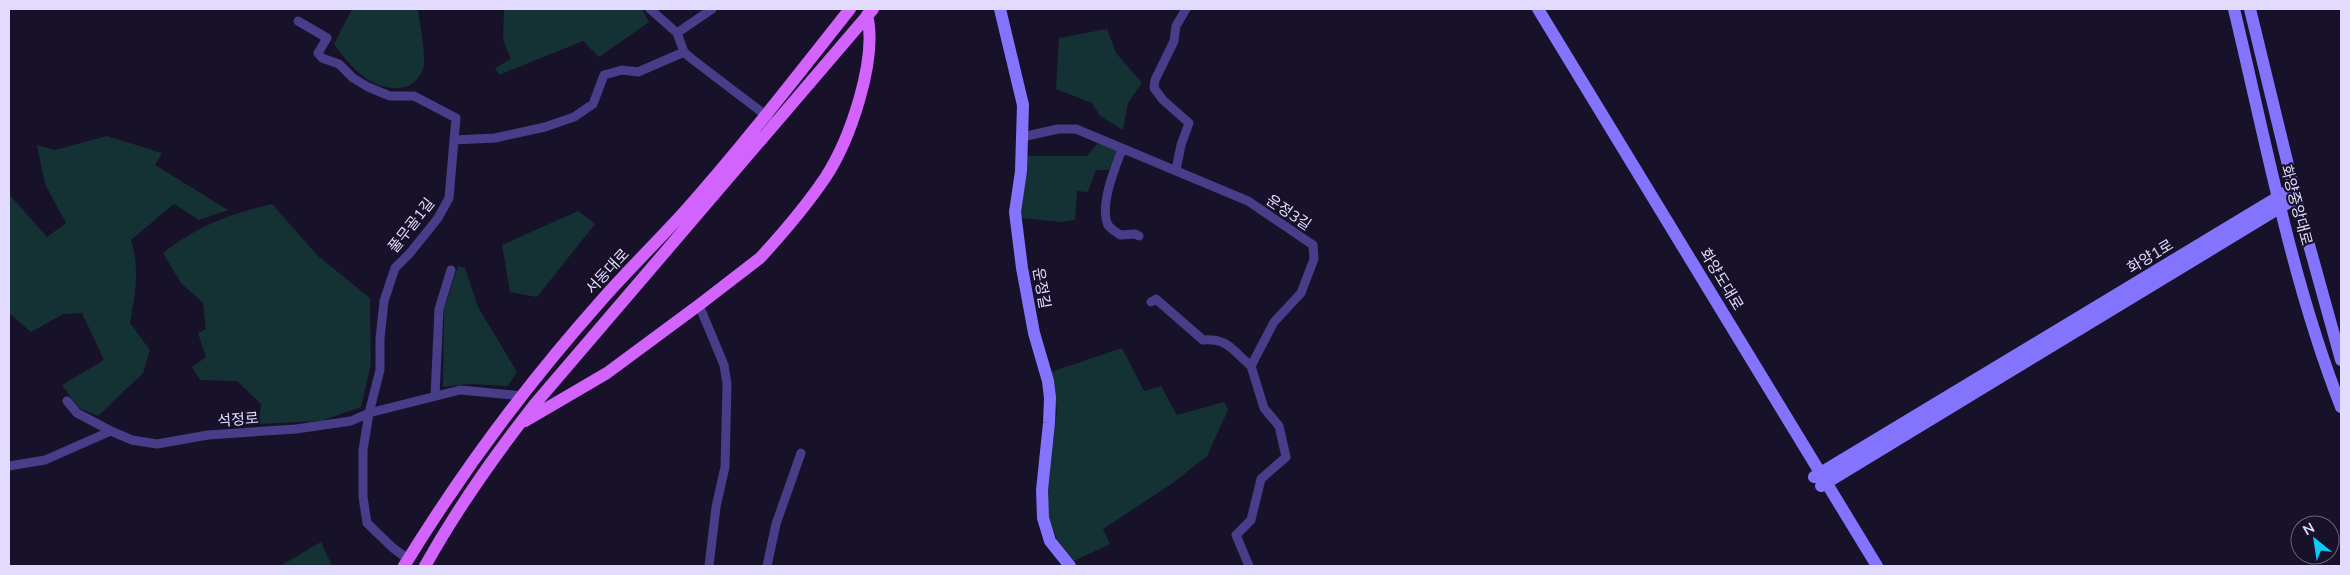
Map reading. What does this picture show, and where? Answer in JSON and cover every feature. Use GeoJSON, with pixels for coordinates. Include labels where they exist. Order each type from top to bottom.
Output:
{"type":"FeatureCollection","features":[{"type":"Feature","properties":{"kind":"main road","name":"서동대로"},"geometry":{"type":"LineString","coordinates":[[424,566],[445,529],[497,452],[737,166],[850,9]]}},
{"type":"Feature","properties":{"kind":"main road","name":"서동대로"},"geometry":{"type":"LineString","coordinates":[[406,563],[450,493],[486,441],[599,303],[870,12]]}},
{"type":"Feature","properties":{"kind":"main road","name":"서동대로"},"geometry":{"type":"LineString","coordinates":[[519,425],[607,373],[700,306],[760,258],[775,242],[825,177],[844,138],[864,84],[870,48],[870,12]]}},
{"type":"Feature","properties":{"kind":"street"},"geometry":{"type":"LineString","coordinates":[[650,9],[677,33],[684,52],[771,120]]}},
{"type":"Feature","properties":{"kind":"street"},"geometry":{"type":"LineString","coordinates":[[677,33],[712,9]]}},
{"type":"Feature","properties":{"kind":"street","name":"운정길"},"geometry":{"type":"LineString","coordinates":[[1000,9],[1023,105],[1015,212],[1022,268],[1030,314],[1048,381],[1050,398],[1042,490],[1043,518],[1050,541],[1070,566]]}},
{"type":"Feature","properties":{"kind":"street"},"geometry":{"type":"LineString","coordinates":[[1176,170],[1181,145],[1189,123],[1163,100],[1154,88],[1155,80],[1174,41],[1176,26],[1186,9]]}},
{"type":"Feature","properties":{"kind":"street","name":"화양도대로"},"geometry":{"type":"LineString","coordinates":[[1532,9],[1821,480],[1877,566]]}},
{"type":"Feature","properties":{"kind":"street","name":"화양도대로"},"geometry":{"type":"LineString","coordinates":[[1538,9],[1821,480],[1868,566]]}},
{"type":"Feature","properties":{"kind":"street","name":"화양중앙대로"},"geometry":{"type":"LineString","coordinates":[[2234,9],[2278,202],[2317,335],[2341,407]]}},
{"type":"Feature","properties":{"kind":"street","name":"화양중앙대로"},"geometry":{"type":"LineString","coordinates":[[2250,9],[2295,193],[2341,360]]}},
{"type":"Feature","properties":{"kind":"street","name":"풀무골1길"},"geometry":{"type":"LineString","coordinates":[[298,21],[327,38],[318,53],[322,58],[338,64],[353,78],[390,96],[414,96],[456,118],[449,198],[438,218],[395,268],[384,301],[380,339],[380,370],[369,414],[363,450],[363,497],[367,523],[406,563]]}},
{"type":"Feature","properties":{"kind":"street"},"geometry":{"type":"LineString","coordinates":[[454,140],[495,138],[545,127],[574,116],[593,104],[604,75],[622,70],[638,72],[684,52]]}},
{"type":"Feature","properties":{"kind":"street","name":"운정3길"},"geometry":{"type":"LineString","coordinates":[[1022,137],[1058,129],[1076,129],[1248,201],[1313,245],[1314,259],[1301,293],[1274,322],[1251,366]]}},
{"type":"Feature","properties":{"kind":"street"},"geometry":{"type":"LineString","coordinates":[[1122,149],[1108,189],[1106,216],[1109,227],[1120,235],[1135,234],[1139,236]]}},
{"type":"Feature","properties":{"kind":"street","name":"화양1로"},"geometry":{"type":"LineString","coordinates":[[1821,480],[2295,193]]}},
{"type":"Feature","properties":{"kind":"street"},"geometry":{"type":"LineString","coordinates":[[435,396],[439,309],[451,270]]}},
{"type":"Feature","properties":{"kind":"street"},"geometry":{"type":"LineString","coordinates":[[1151,302],[1156,299],[1164,303],[1203,340],[1216,339],[1225,342],[1251,366],[1264,408],[1279,426],[1286,457],[1261,480],[1251,520],[1236,535],[1249,566]]}},
{"type":"Feature","properties":{"kind":"street"},"geometry":{"type":"LineString","coordinates":[[700,306],[724,365],[727,384],[725,467],[716,506],[709,566]]}},
{"type":"Feature","properties":{"kind":"street"},"geometry":{"type":"LineString","coordinates":[[369,414],[460,390],[523,396]]}},
{"type":"Feature","properties":{"kind":"street","name":"석정로"},"geometry":{"type":"LineString","coordinates":[[67,401],[77,413],[111,431],[132,440],[157,444],[208,436],[296,429],[342,422],[369,414]]}},
{"type":"Feature","properties":{"kind":"street"},"geometry":{"type":"LineString","coordinates":[[9,466],[45,460],[111,431]]}},
{"type":"Feature","properties":{"kind":"street"},"geometry":{"type":"LineString","coordinates":[[767,566],[776,524],[802,453]]}},
{"type":"Feature","properties":{"kind":"green space"},"geometry":{"type":"Polygon","coordinates":[[[352,9],[418,9],[424,66],[420,75],[413,83],[396,88],[385,87],[365,78],[348,62],[334,44],[352,9]]]}},
{"type":"Feature","properties":{"kind":"green space"},"geometry":{"type":"Polygon","coordinates":[[[504,9],[642,9],[649,22],[599,57],[583,41],[499,75],[495,68],[511,59],[503,40],[504,9]]]}},
{"type":"Feature","properties":{"kind":"green space"},"geometry":{"type":"Polygon","coordinates":[[[1107,29],[1116,53],[1142,83],[1128,103],[1123,130],[1100,116],[1092,103],[1056,89],[1059,38],[1107,29]]]}},
{"type":"Feature","properties":{"kind":"green space"},"geometry":{"type":"Polygon","coordinates":[[[107,136],[162,153],[155,165],[228,210],[199,220],[174,204],[131,240],[136,271],[130,323],[150,350],[143,373],[98,416],[79,408],[62,385],[104,360],[82,313],[63,314],[31,332],[9,313],[9,194],[47,237],[66,223],[45,184],[37,145],[55,150],[107,136]]]}},
{"type":"Feature","properties":{"kind":"green space"},"geometry":{"type":"Polygon","coordinates":[[[1098,143],[1117,150],[1109,170],[1096,170],[1088,192],[1077,191],[1075,220],[1061,222],[1020,218],[1015,156],[1087,156],[1098,143]]]}},
{"type":"Feature","properties":{"kind":"green space"},"geometry":{"type":"Polygon","coordinates":[[[272,204],[318,256],[370,298],[371,364],[361,407],[321,421],[259,424],[261,404],[237,381],[200,380],[192,367],[206,357],[198,333],[206,329],[203,303],[181,283],[163,253],[189,235],[214,222],[241,212],[272,204]]]}},
{"type":"Feature","properties":{"kind":"green space"},"geometry":{"type":"Polygon","coordinates":[[[578,211],[595,224],[537,297],[510,292],[502,245],[578,211]]]}},
{"type":"Feature","properties":{"kind":"green space"},"geometry":{"type":"Polygon","coordinates":[[[458,266],[465,268],[478,307],[517,372],[508,386],[469,384],[443,387],[444,309],[458,266]]]}},
{"type":"Feature","properties":{"kind":"green space"},"geometry":{"type":"Polygon","coordinates":[[[1122,348],[1144,391],[1161,386],[1177,415],[1224,402],[1228,410],[1207,456],[1170,485],[1103,529],[1110,544],[1074,561],[1057,539],[1048,517],[1048,483],[1057,410],[1051,372],[1122,348]]]}},
{"type":"Feature","properties":{"kind":"green space"},"geometry":{"type":"Polygon","coordinates":[[[321,542],[332,566],[280,566],[321,542]]]}}]}
